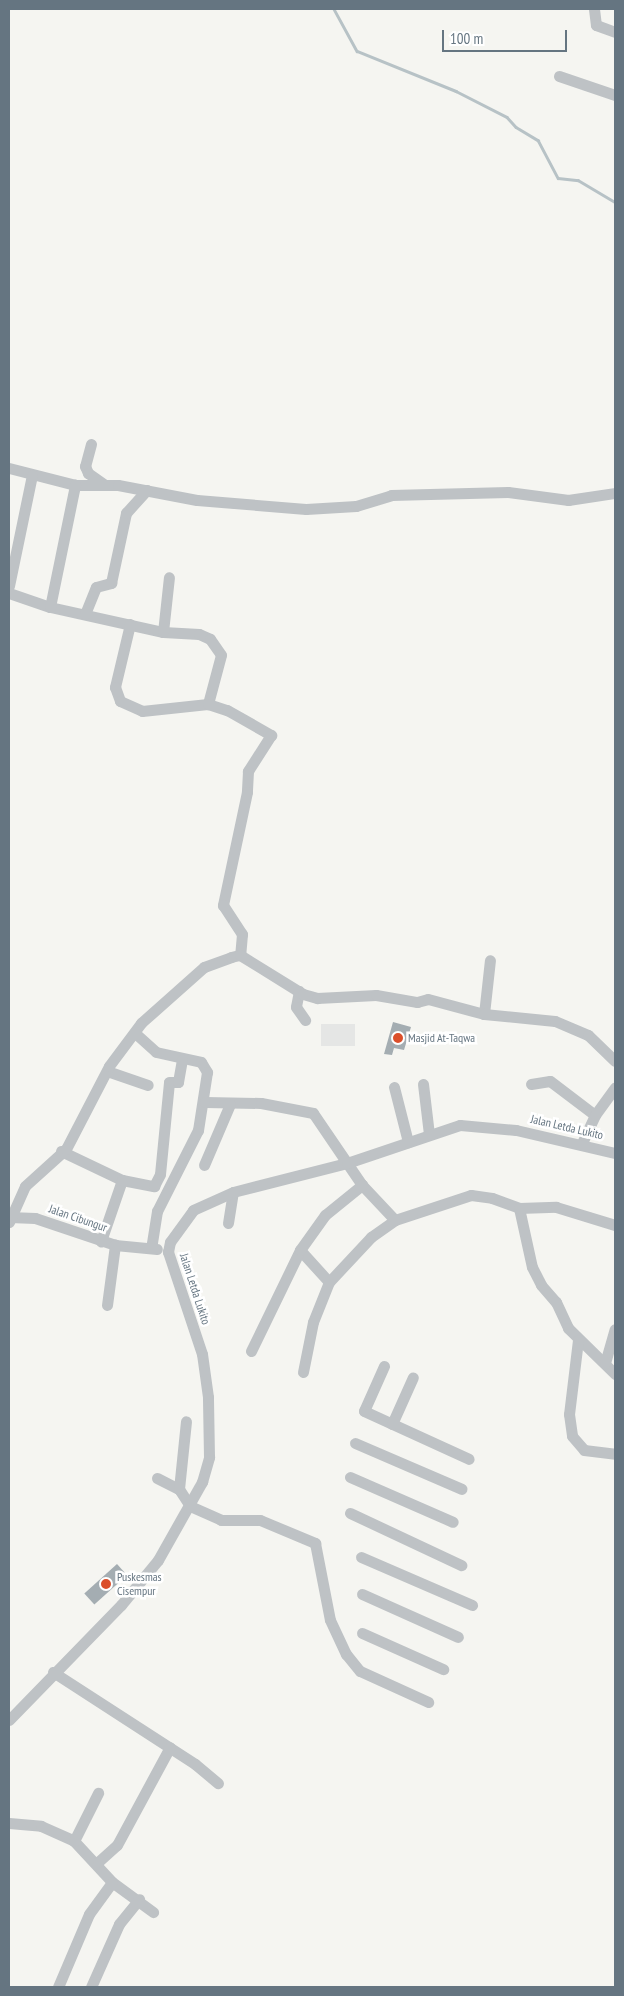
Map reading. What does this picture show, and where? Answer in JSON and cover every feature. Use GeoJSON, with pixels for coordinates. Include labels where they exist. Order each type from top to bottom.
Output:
{"type":"FeatureCollection","features":[{"type":"Feature","properties":{"kind":"street"},"geometry":{"type":"LineString","coordinates":[[594,9],[596,25],[615,32]]}},
{"type":"Feature","properties":{"kind":"street"},"geometry":{"type":"LineString","coordinates":[[559,76],[615,95]]}},
{"type":"Feature","properties":{"kind":"street"},"geometry":{"type":"LineString","coordinates":[[92,444],[85,466],[88,473],[104,484]]}},
{"type":"Feature","properties":{"kind":"street"},"geometry":{"type":"LineString","coordinates":[[9,468],[75,485],[104,484],[197,500],[316,509],[356,506],[391,495],[508,492],[568,500],[615,493]]}},
{"type":"Feature","properties":{"kind":"street"},"geometry":{"type":"LineString","coordinates":[[9,586],[32,475]]}},
{"type":"Feature","properties":{"kind":"street"},"geometry":{"type":"LineString","coordinates":[[50,607],[75,485]]}},
{"type":"Feature","properties":{"kind":"street"},"geometry":{"type":"LineString","coordinates":[[85,614],[96,587],[111,583],[126,513],[147,490]]}},
{"type":"Feature","properties":{"kind":"street"},"geometry":{"type":"LineString","coordinates":[[163,632],[169,577]]}},
{"type":"Feature","properties":{"kind":"street"},"geometry":{"type":"LineString","coordinates":[[9,593],[50,607],[163,632],[199,634],[217,648],[219,665],[208,704]]}},
{"type":"Feature","properties":{"kind":"street"},"geometry":{"type":"LineString","coordinates":[[130,624],[115,687],[120,701],[142,711],[208,704],[226,710],[271,735],[248,771],[248,792],[223,905],[242,934],[240,954]]}},
{"type":"Feature","properties":{"kind":"street"},"geometry":{"type":"LineString","coordinates":[[240,954],[299,991],[334,999],[376,995],[448,1002],[484,1014],[555,1021],[588,1035],[615,1061]]}},
{"type":"Feature","properties":{"kind":"street"},"geometry":{"type":"LineString","coordinates":[[9,1219],[25,1186],[61,1151],[106,1071],[135,1033],[204,967],[240,954]]}},
{"type":"Feature","properties":{"kind":"street"},"geometry":{"type":"LineString","coordinates":[[484,1014],[490,960]]}},
{"type":"Feature","properties":{"kind":"street"},"geometry":{"type":"LineString","coordinates":[[299,991],[296,1007],[305,1020]]}},
{"type":"Feature","properties":{"kind":"street"},"geometry":{"type":"LineString","coordinates":[[373,1008],[376,995]]}},
{"type":"Feature","properties":{"kind":"street"},"geometry":{"type":"LineString","coordinates":[[135,1033],[156,1052],[182,1060],[201,1062],[207,1072],[205,1102],[198,1131],[157,1211],[151,1248]]}},
{"type":"Feature","properties":{"kind":"street"},"geometry":{"type":"LineString","coordinates":[[61,1151],[122,1180],[154,1186],[160,1174],[168,1082],[178,1082],[182,1060]]}},
{"type":"Feature","properties":{"kind":"street"},"geometry":{"type":"LineString","coordinates":[[106,1071],[148,1085]]}},
{"type":"Feature","properties":{"kind":"street"},"geometry":{"type":"LineString","coordinates":[[531,1084],[550,1081],[595,1115]]}},
{"type":"Feature","properties":{"kind":"street"},"geometry":{"type":"LineString","coordinates":[[423,1084],[430,1134]]}},
{"type":"Feature","properties":{"kind":"street"},"geometry":{"type":"LineString","coordinates":[[394,1087],[408,1142]]}},
{"type":"Feature","properties":{"kind":"street"},"geometry":{"type":"LineString","coordinates":[[582,1143],[595,1115],[615,1087]]}},
{"type":"Feature","properties":{"kind":"street"},"geometry":{"type":"LineString","coordinates":[[205,1102],[230,1104],[261,1103],[313,1113],[362,1185],[395,1220]]}},
{"type":"Feature","properties":{"kind":"street"},"geometry":{"type":"LineString","coordinates":[[204,1165],[230,1104]]}},
{"type":"Feature","properties":{"kind":"street","name":"Jalan Letda Lukito"},"geometry":{"type":"LineString","coordinates":[[9,1720],[53,1672],[122,1605],[166,1549],[190,1506],[209,1457],[211,1427],[202,1354],[168,1252],[170,1242],[194,1210],[233,1192],[347,1163],[460,1124],[484,1125],[582,1143],[615,1153]]}},
{"type":"Feature","properties":{"kind":"street"},"geometry":{"type":"LineString","coordinates":[[101,1241],[122,1180]]}},
{"type":"Feature","properties":{"kind":"street"},"geometry":{"type":"LineString","coordinates":[[251,1351],[300,1250],[325,1215],[362,1185]]}},
{"type":"Feature","properties":{"kind":"street"},"geometry":{"type":"LineString","coordinates":[[228,1223],[233,1192]]}},
{"type":"Feature","properties":{"kind":"street"},"geometry":{"type":"LineString","coordinates":[[302,1372],[313,1322],[329,1282],[371,1237],[395,1220],[471,1195],[492,1198],[519,1208],[556,1207],[615,1224]]}},
{"type":"Feature","properties":{"kind":"street"},"geometry":{"type":"LineString","coordinates":[[519,1208],[532,1267],[578,1340],[615,1374]]}},
{"type":"Feature","properties":{"kind":"street","name":"Jalan Cibungur"},"geometry":{"type":"LineString","coordinates":[[9,1219],[35,1218],[115,1245],[151,1248],[168,1252]]}},
{"type":"Feature","properties":{"kind":"street"},"geometry":{"type":"LineString","coordinates":[[107,1304],[115,1245]]}},
{"type":"Feature","properties":{"kind":"street"},"geometry":{"type":"LineString","coordinates":[[300,1250],[329,1282]]}},
{"type":"Feature","properties":{"kind":"street"},"geometry":{"type":"LineString","coordinates":[[605,1363],[615,1329]]}},
{"type":"Feature","properties":{"kind":"street"},"geometry":{"type":"LineString","coordinates":[[578,1340],[569,1414],[572,1436],[584,1450],[615,1454]]}},
{"type":"Feature","properties":{"kind":"street"},"geometry":{"type":"LineString","coordinates":[[384,1366],[364,1411],[470,1458]]}},
{"type":"Feature","properties":{"kind":"street"},"geometry":{"type":"LineString","coordinates":[[392,1424],[413,1377]]}},
{"type":"Feature","properties":{"kind":"street"},"geometry":{"type":"LineString","coordinates":[[179,1489],[186,1422]]}},
{"type":"Feature","properties":{"kind":"street"},"geometry":{"type":"LineString","coordinates":[[355,1443],[462,1489]]}},
{"type":"Feature","properties":{"kind":"street"},"geometry":{"type":"LineString","coordinates":[[156,1478],[179,1489],[190,1506],[220,1520],[260,1520],[315,1544],[330,1620],[346,1654],[360,1671],[428,1702]]}},
{"type":"Feature","properties":{"kind":"street"},"geometry":{"type":"LineString","coordinates":[[350,1478],[453,1522]]}},
{"type":"Feature","properties":{"kind":"street"},"geometry":{"type":"LineString","coordinates":[[350,1513],[451,1556],[461,1564],[380,1530],[366,1520]]}},
{"type":"Feature","properties":{"kind":"street"},"geometry":{"type":"LineString","coordinates":[[361,1557],[472,1606]]}},
{"type":"Feature","properties":{"kind":"street"},"geometry":{"type":"LineString","coordinates":[[362,1594],[458,1637]]}},
{"type":"Feature","properties":{"kind":"street"},"geometry":{"type":"LineString","coordinates":[[362,1632],[443,1669]]}},
{"type":"Feature","properties":{"kind":"street"},"geometry":{"type":"LineString","coordinates":[[53,1672],[170,1747],[218,1783]]}},
{"type":"Feature","properties":{"kind":"street"},"geometry":{"type":"LineString","coordinates":[[98,1862],[117,1845],[170,1747]]}},
{"type":"Feature","properties":{"kind":"street"},"geometry":{"type":"LineString","coordinates":[[74,1841],[98,1793]]}},
{"type":"Feature","properties":{"kind":"street"},"geometry":{"type":"LineString","coordinates":[[9,1823],[40,1826],[74,1841],[98,1862],[112,1882],[139,1899],[153,1912]]}},
{"type":"Feature","properties":{"kind":"street"},"geometry":{"type":"LineString","coordinates":[[58,1987],[89,1914],[112,1882]]}},
{"type":"Feature","properties":{"kind":"street"},"geometry":{"type":"LineString","coordinates":[[91,1987],[119,1924],[139,1899]]}},
{"type":"Feature","properties":{"kind":"shaded area"},"geometry":{"type":"Polygon","coordinates":[[[321,1024],[355,1024],[355,1046],[321,1046],[321,1024]]]}},
{"type":"Feature","properties":{"kind":"building","name":"Masjid At-Taqwa"},"geometry":{"type":"Polygon","coordinates":[[[393,1022],[411,1027],[404,1050],[394,1048],[392,1055],[384,1054],[393,1022]]]}},
{"type":"Feature","properties":{"kind":"building","name":"Puskesmas Cisempur"},"geometry":{"type":"Polygon","coordinates":[[[117,1564],[127,1575],[94,1605],[84,1593],[117,1564]]]}},
{"type":"Feature","properties":{"kind":"waterway"},"geometry":{"type":"LineString","coordinates":[[334,9],[357,51],[456,91],[507,117],[516,127],[538,140],[558,178],[578,180],[615,202]]}},
{"type":"Feature","properties":{"kind":"place","name":"Masjid At-Taqwa"},"geometry":{"type":"Point","coordinates":[398,1038]}},
{"type":"Feature","properties":{"kind":"place","name":"Puskesmas Cisempur"},"geometry":{"type":"Point","coordinates":[106,1584]}}]}
